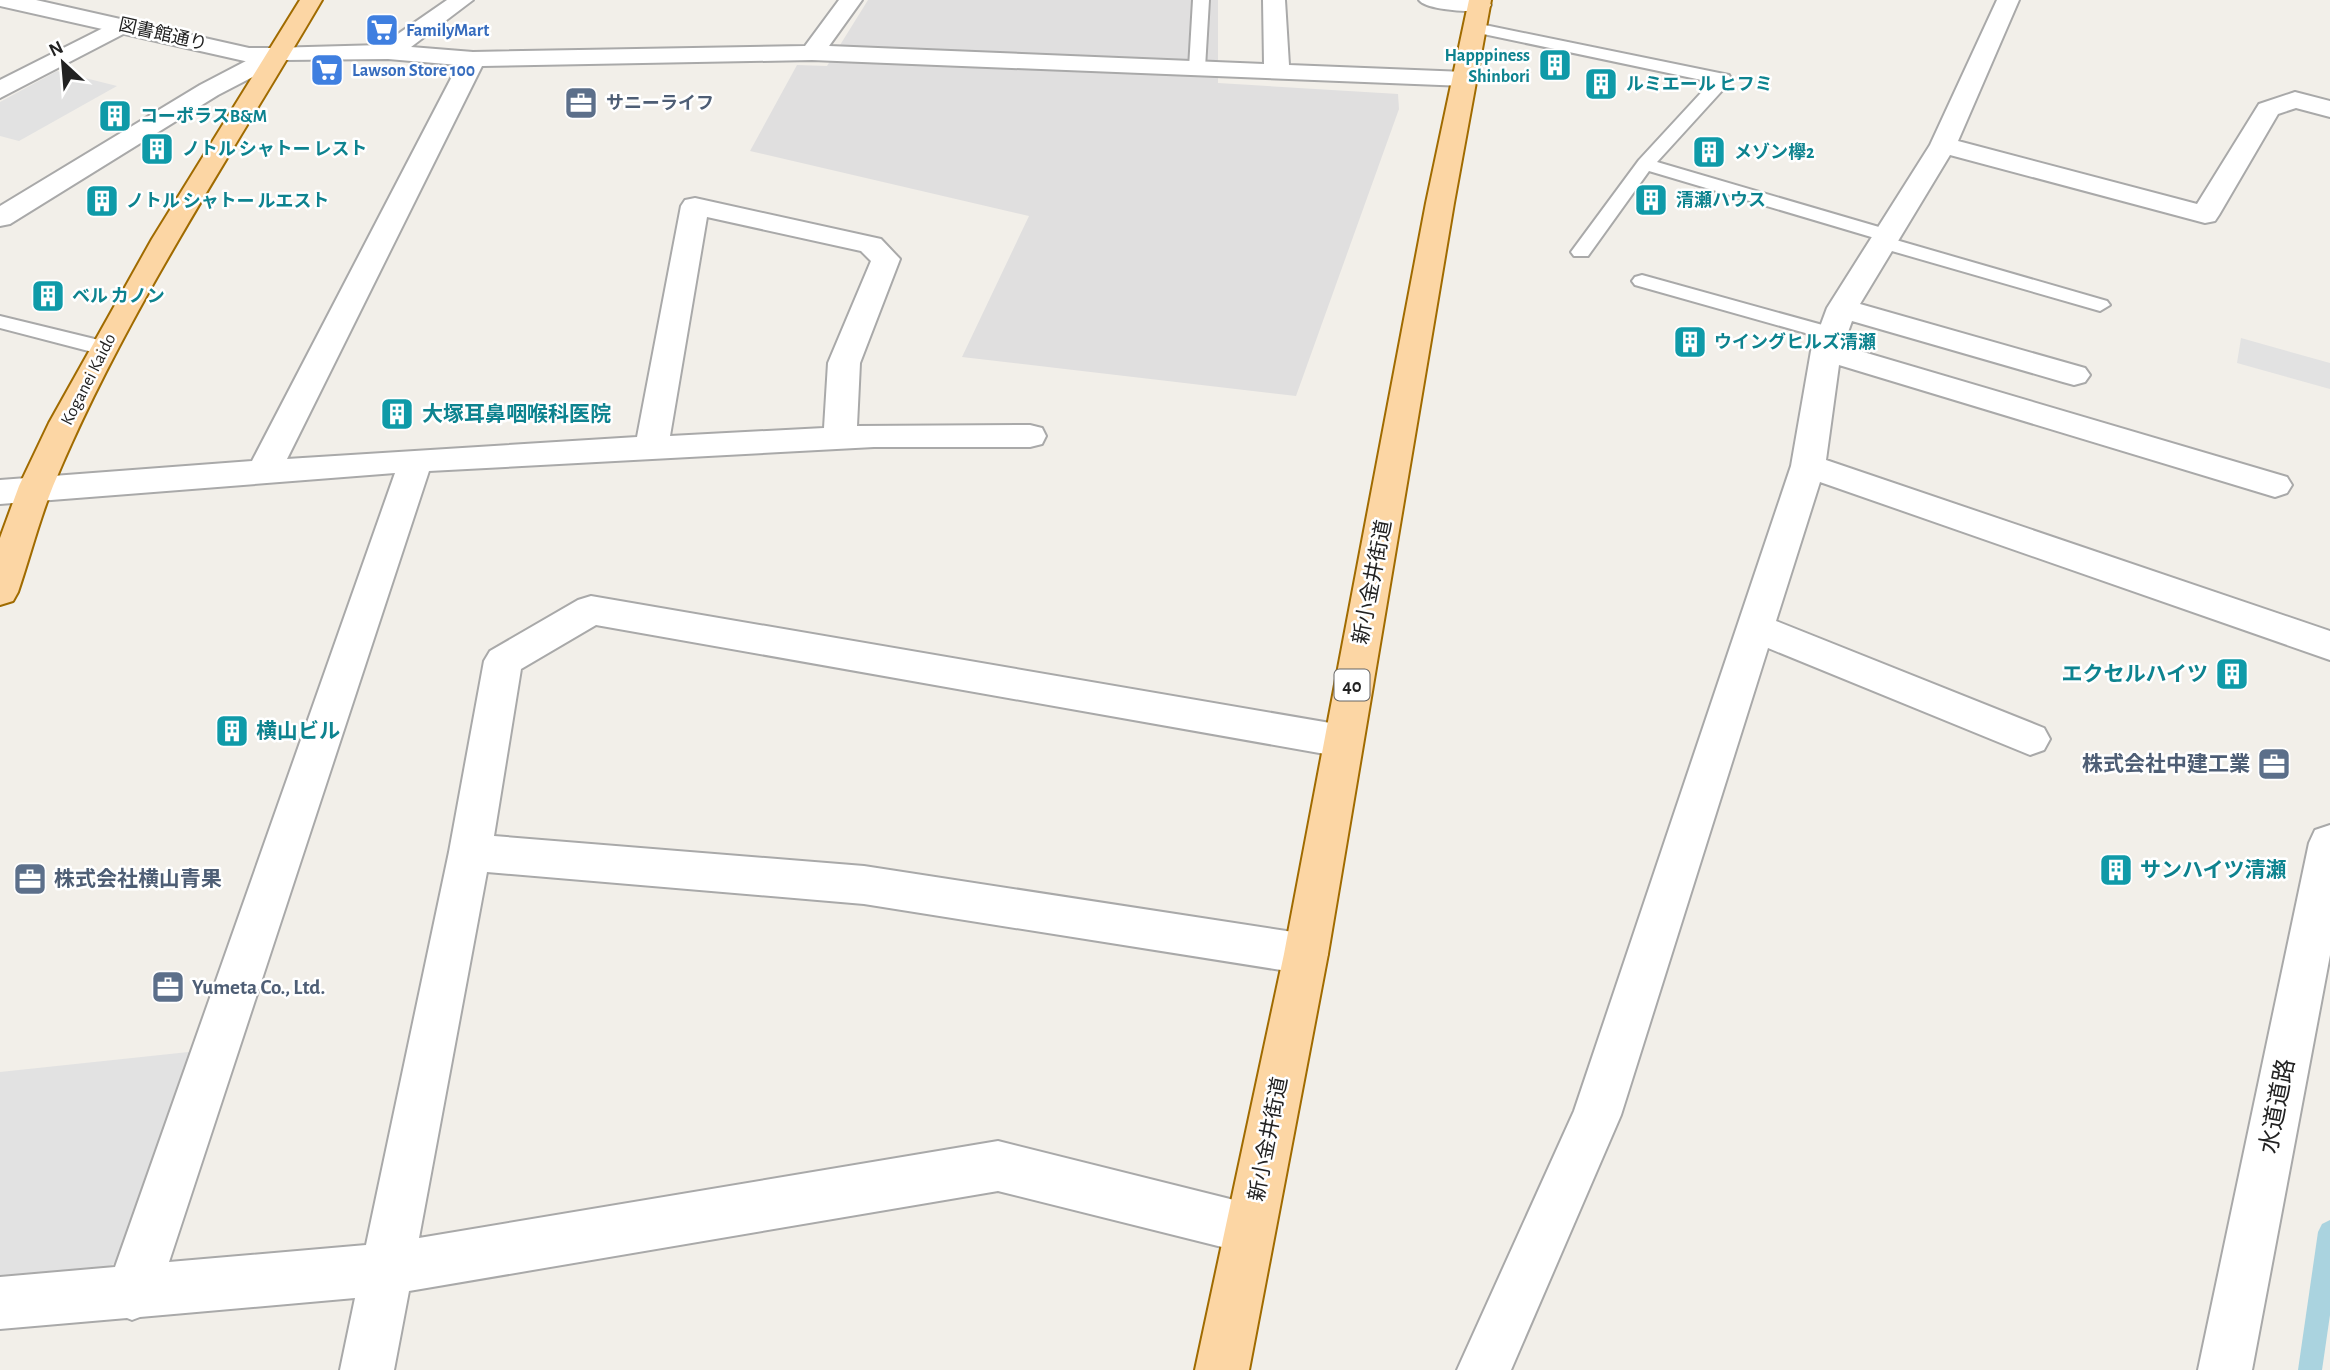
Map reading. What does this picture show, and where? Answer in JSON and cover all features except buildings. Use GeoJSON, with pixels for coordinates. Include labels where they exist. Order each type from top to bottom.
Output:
{"type":"FeatureCollection","features":[{"type":"Feature","properties":{"kind":"main road","name":"Koganei Kaido"},"geometry":{"type":"LineString","coordinates":[[0,592],[35,488],[104,348],[136,288],[312,0]]}},
{"type":"Feature","properties":{"kind":"main road","name":"新小金井街道"},"geometry":{"type":"LineString","coordinates":[[1222,1370],[1306,954],[1342,741],[1478,11]]}},
{"type":"Feature","properties":{"kind":"street","name":"図書館通り"},"geometry":{"type":"LineString","coordinates":[[5,0],[249,55],[388,52],[473,59],[812,52],[1465,79]]}},
{"type":"Feature","properties":{"kind":"street"},"geometry":{"type":"LineString","coordinates":[[388,52],[462,0]]}},
{"type":"Feature","properties":{"kind":"street"},"geometry":{"type":"LineString","coordinates":[[812,52],[851,0]]}},
{"type":"Feature","properties":{"kind":"street"},"geometry":{"type":"LineString","coordinates":[[1274,0],[1277,71]]}},
{"type":"Feature","properties":{"kind":"street"},"geometry":{"type":"LineString","coordinates":[[1430,0],[1478,11]]}},
{"type":"Feature","properties":{"kind":"street"},"geometry":{"type":"LineString","coordinates":[[1484,1370],[1597,1115],[1808,466],[1833,331],[1943,145],[2008,0]]}},
{"type":"Feature","properties":{"kind":"street"},"geometry":{"type":"LineString","coordinates":[[0,90],[123,25]]}},
{"type":"Feature","properties":{"kind":"street"},"geometry":{"type":"LineString","coordinates":[[0,218],[209,90],[280,53]]}},
{"type":"Feature","properties":{"kind":"street"},"geometry":{"type":"LineString","coordinates":[[262,474],[473,59]]}},
{"type":"Feature","properties":{"kind":"street"},"geometry":{"type":"LineString","coordinates":[[1943,145],[2205,215],[2268,109],[2295,100],[2330,109]]}},
{"type":"Feature","properties":{"kind":"street"},"geometry":{"type":"LineString","coordinates":[[652,447],[695,206],[871,246],[886,259],[844,363],[840,438]]}},
{"type":"Feature","properties":{"kind":"street"},"geometry":{"type":"LineString","coordinates":[[1833,331],[2074,374]]}},
{"type":"Feature","properties":{"kind":"street"},"geometry":{"type":"LineString","coordinates":[[1833,331],[2275,485]]}},
{"type":"Feature","properties":{"kind":"street"},"geometry":{"type":"LineString","coordinates":[[0,492],[262,474],[416,460],[652,447],[840,438],[1030,436]]}},
{"type":"Feature","properties":{"kind":"street"},"geometry":{"type":"LineString","coordinates":[[132,1294],[416,460]]}},
{"type":"Feature","properties":{"kind":"street"},"geometry":{"type":"LineString","coordinates":[[1808,466],[2330,646]]}},
{"type":"Feature","properties":{"kind":"street"},"geometry":{"type":"LineString","coordinates":[[368,1370],[470,852],[503,661],[591,610],[1342,741]]}},
{"type":"Feature","properties":{"kind":"street"},"geometry":{"type":"LineString","coordinates":[[1756,628],[2030,739]]}},
{"type":"Feature","properties":{"kind":"street","name":"水道道路"},"geometry":{"type":"LineString","coordinates":[[2225,1370],[2330,843]]}},
{"type":"Feature","properties":{"kind":"street"},"geometry":{"type":"LineString","coordinates":[[470,852],[864,885],[1306,954]]}},
{"type":"Feature","properties":{"kind":"street"},"geometry":{"type":"LineString","coordinates":[[0,1303],[132,1294],[389,1269],[998,1166],[1250,1229]]}},
{"type":"Feature","properties":{"kind":"lane"},"geometry":{"type":"LineString","coordinates":[[1197,68],[1201,0]]}},
{"type":"Feature","properties":{"kind":"lane"},"geometry":{"type":"LineString","coordinates":[[1478,11],[1723,79],[1645,164],[1581,252]]}},
{"type":"Feature","properties":{"kind":"lane"},"geometry":{"type":"LineString","coordinates":[[1645,164],[2100,305]]}},
{"type":"Feature","properties":{"kind":"lane"},"geometry":{"type":"LineString","coordinates":[[1642,281],[1833,331]]}},
{"type":"Feature","properties":{"kind":"lane"},"geometry":{"type":"LineString","coordinates":[[0,322],[104,348]]}},
{"type":"Feature","properties":{"kind":"shaded area"},"geometry":{"type":"Polygon","coordinates":[[[868,0],[1218,0],[1218,83],[1398,94],[1399,109],[1296,396],[962,357],[1029,216],[750,151],[797,65],[827,66],[868,0]]]}},
{"type":"Feature","properties":{"kind":"shaded area"},"geometry":{"type":"Polygon","coordinates":[[[57,71],[117,86],[19,141],[0,136],[0,102],[57,71]]]}},
{"type":"Feature","properties":{"kind":"shaded area"},"geometry":{"type":"Polygon","coordinates":[[[2241,338],[2330,363],[2330,389],[2237,363],[2241,338]]]}},
{"type":"Feature","properties":{"kind":"shaded area"},"geometry":{"type":"Polygon","coordinates":[[[198,1051],[132,1254],[104,1269],[0,1278],[0,1072],[198,1051]]]}},
{"type":"Feature","properties":{"kind":"waterway"},"geometry":{"type":"LineString","coordinates":[[2310,1370],[2330,1232]]}},
{"type":"Feature","properties":{"kind":"place","name":"FamilyMart"},"geometry":{"type":"Point","coordinates":[382,30]}},
{"type":"Feature","properties":{"kind":"place","name":"Happpiness Shinbori"},"geometry":{"type":"Point","coordinates":[1555,65]}},
{"type":"Feature","properties":{"kind":"place","name":"Lawson Store 100"},"geometry":{"type":"Point","coordinates":[327,70]}},
{"type":"Feature","properties":{"kind":"place","name":"ルミエール ヒフミ"},"geometry":{"type":"Point","coordinates":[1601,84]}},
{"type":"Feature","properties":{"kind":"place","name":"サニーライフ"},"geometry":{"type":"Point","coordinates":[581,103]}},
{"type":"Feature","properties":{"kind":"place","name":"コーポラスB&M"},"geometry":{"type":"Point","coordinates":[115,116]}},
{"type":"Feature","properties":{"kind":"place","name":"ノトル シャトー レスト"},"geometry":{"type":"Point","coordinates":[157,149]}},
{"type":"Feature","properties":{"kind":"place","name":"メゾン欅2"},"geometry":{"type":"Point","coordinates":[1709,152]}},
{"type":"Feature","properties":{"kind":"place","name":"清瀬ハウス"},"geometry":{"type":"Point","coordinates":[1651,200]}},
{"type":"Feature","properties":{"kind":"place","name":"ノトル シャトー ルエスト"},"geometry":{"type":"Point","coordinates":[102,201]}},
{"type":"Feature","properties":{"kind":"place","name":"ベル カノン"},"geometry":{"type":"Point","coordinates":[48,296]}},
{"type":"Feature","properties":{"kind":"place","name":"ウイングヒルズ清瀬"},"geometry":{"type":"Point","coordinates":[1690,342]}},
{"type":"Feature","properties":{"kind":"place","name":"大塚耳鼻咽喉科医院"},"geometry":{"type":"Point","coordinates":[397,414]}},
{"type":"Feature","properties":{"kind":"place","name":"エクセルハイツ"},"geometry":{"type":"Point","coordinates":[2232,674]}},
{"type":"Feature","properties":{"kind":"place","name":"横山ビル"},"geometry":{"type":"Point","coordinates":[232,731]}},
{"type":"Feature","properties":{"kind":"place","name":"株式会社中建工業"},"geometry":{"type":"Point","coordinates":[2274,764]}},
{"type":"Feature","properties":{"kind":"place","name":"サンハイツ清瀬"},"geometry":{"type":"Point","coordinates":[2116,870]}},
{"type":"Feature","properties":{"kind":"place","name":"株式会社横山青果"},"geometry":{"type":"Point","coordinates":[30,879]}},
{"type":"Feature","properties":{"kind":"place","name":"Yumeta Co., Ltd."},"geometry":{"type":"Point","coordinates":[168,987]}}]}
